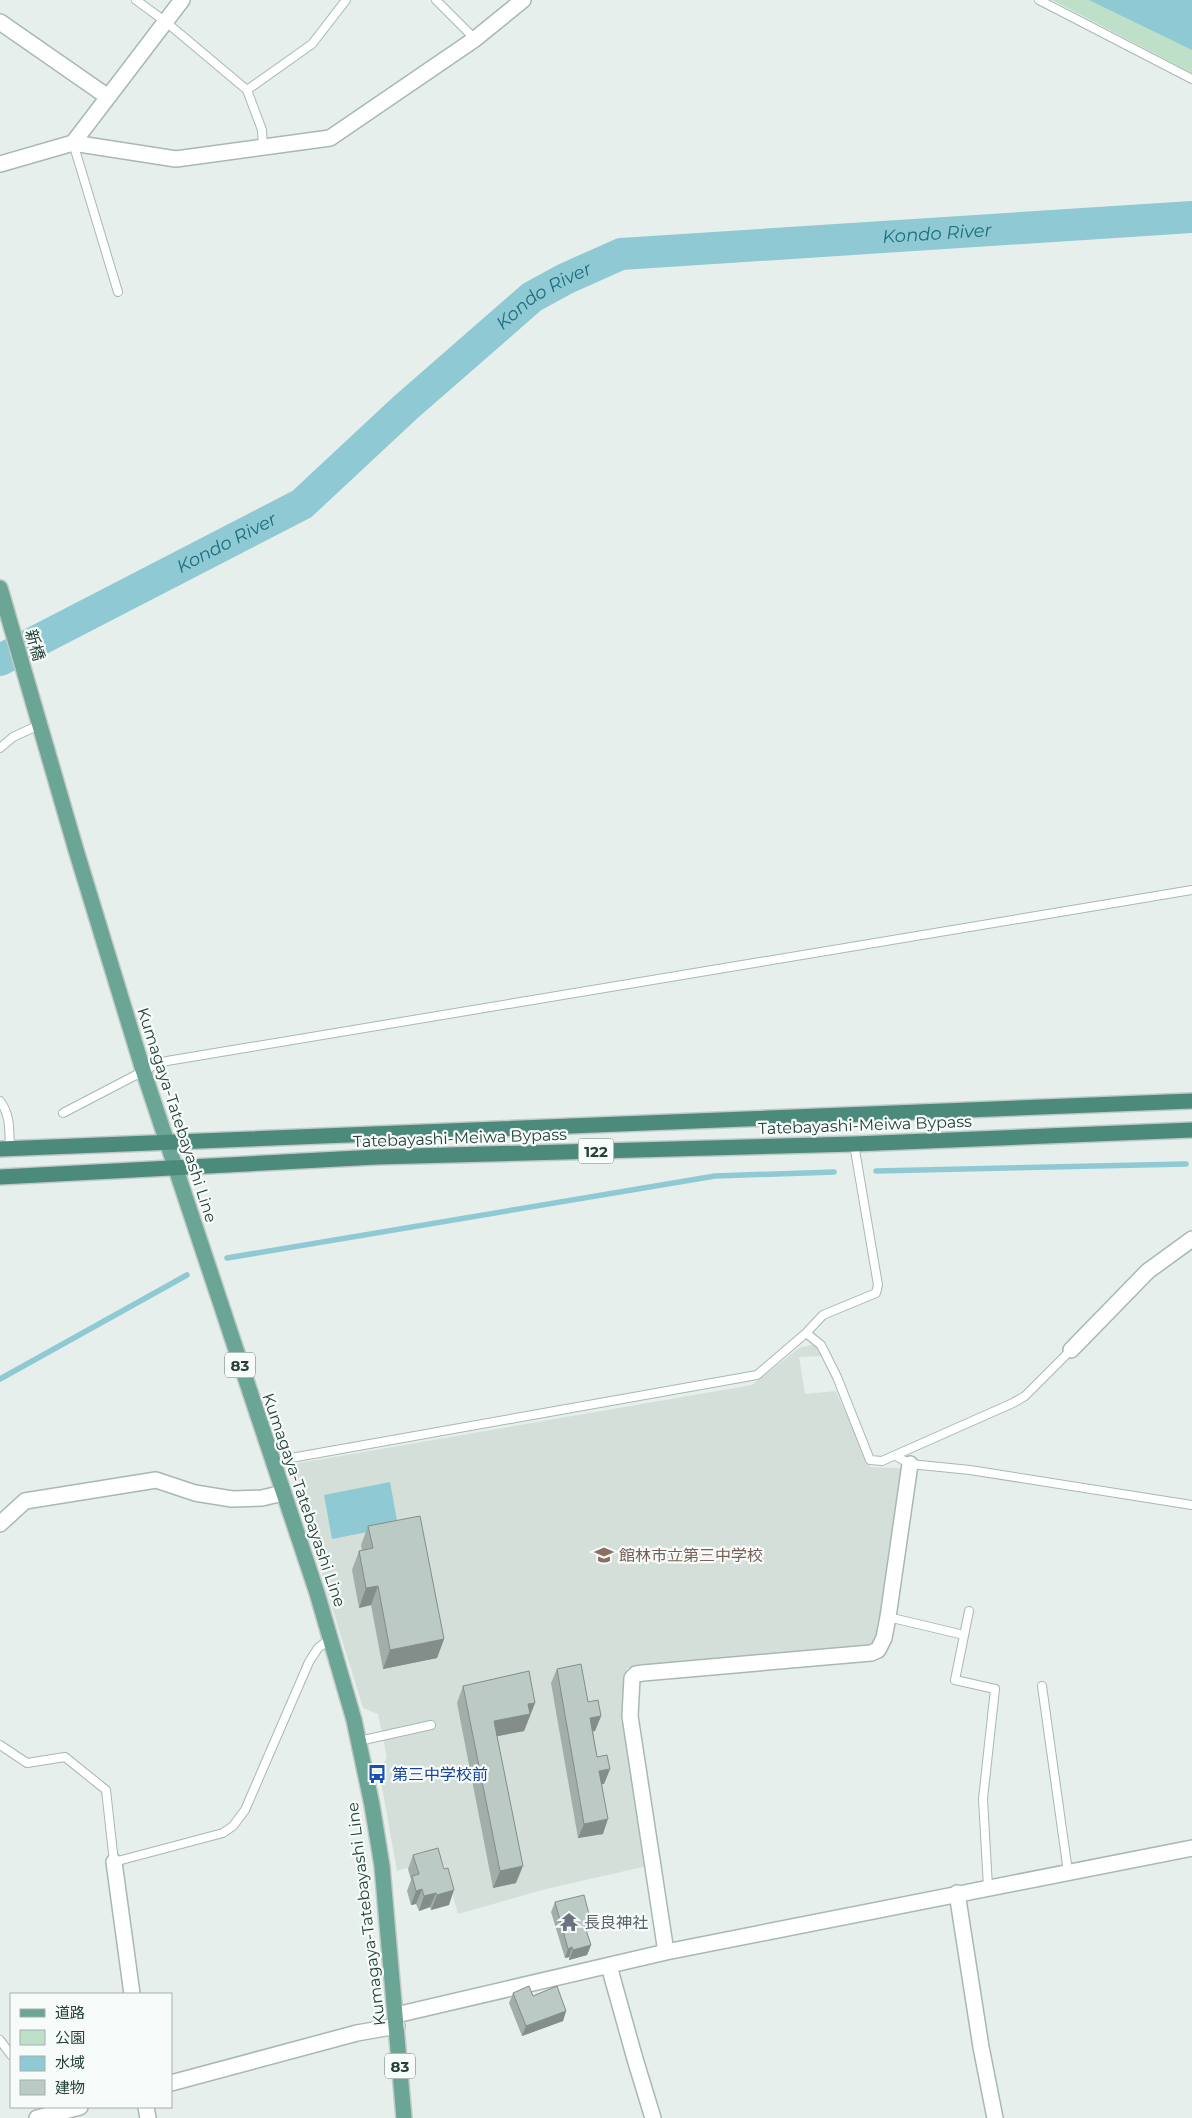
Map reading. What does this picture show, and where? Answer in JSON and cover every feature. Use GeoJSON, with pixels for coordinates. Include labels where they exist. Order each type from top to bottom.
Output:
{"type":"FeatureCollection","features":[{"type":"Feature","properties":{"kind":"highway","name":"Tatebayashi-Meiwa Bypass"},"geometry":{"type":"LineString","coordinates":[[5,1149],[1192,1101]]}},
{"type":"Feature","properties":{"kind":"highway","name":"Tatebayashi-Meiwa Bypass"},"geometry":{"type":"LineString","coordinates":[[0,1176],[176,1169],[387,1157],[854,1144],[1192,1130]]}},
{"type":"Feature","properties":{"kind":"main road","name":"新橋"},"geometry":{"type":"LineString","coordinates":[[0,588],[26,679]]}},
{"type":"Feature","properties":{"kind":"main road","name":"Kumagaya-Tatebayashi Line"},"geometry":{"type":"LineString","coordinates":[[26,679],[143,1070],[332,1638],[359,1742],[382,1866],[404,2118]]}},
{"type":"Feature","properties":{"kind":"street"},"geometry":{"type":"LineString","coordinates":[[73,142],[182,0]]}},
{"type":"Feature","properties":{"kind":"street"},"geometry":{"type":"LineString","coordinates":[[0,164],[73,142],[176,159],[330,138],[475,39],[523,0]]}},
{"type":"Feature","properties":{"kind":"street"},"geometry":{"type":"LineString","coordinates":[[0,22],[108,97]]}},
{"type":"Feature","properties":{"kind":"street"},"geometry":{"type":"LineString","coordinates":[[1071,1350],[1148,1271],[1192,1239]]}},
{"type":"Feature","properties":{"kind":"street"},"geometry":{"type":"LineString","coordinates":[[666,1952],[630,1716],[632,1678],[636,1674],[643,1673],[871,1653],[878,1650],[881,1646],[888,1617],[910,1464]]}},
{"type":"Feature","properties":{"kind":"street"},"geometry":{"type":"LineString","coordinates":[[0,1524],[25,1501],[156,1480],[195,1493],[232,1500],[262,1498],[283,1493]]}},
{"type":"Feature","properties":{"kind":"street"},"geometry":{"type":"LineString","coordinates":[[172,2083],[357,2033],[396,2020],[666,1952],[1192,1848]]}},
{"type":"Feature","properties":{"kind":"street"},"geometry":{"type":"LineString","coordinates":[[114,1862],[132,1993]]}},
{"type":"Feature","properties":{"kind":"street"},"geometry":{"type":"LineString","coordinates":[[957,1893],[979,2037],[995,2118]]}},
{"type":"Feature","properties":{"kind":"street"},"geometry":{"type":"LineString","coordinates":[[609,1966],[653,2118]]}},
{"type":"Feature","properties":{"kind":"street"},"geometry":{"type":"LineString","coordinates":[[43,2113],[74,2108]]}},
{"type":"Feature","properties":{"kind":"lane"},"geometry":{"type":"LineString","coordinates":[[136,0],[166,22],[248,90],[262,130],[264,148]]}},
{"type":"Feature","properties":{"kind":"lane"},"geometry":{"type":"LineString","coordinates":[[248,90],[312,44],[346,0]]}},
{"type":"Feature","properties":{"kind":"lane"},"geometry":{"type":"LineString","coordinates":[[436,0],[475,39]]}},
{"type":"Feature","properties":{"kind":"lane"},"geometry":{"type":"LineString","coordinates":[[1039,0],[1192,79]]}},
{"type":"Feature","properties":{"kind":"lane"},"geometry":{"type":"LineString","coordinates":[[73,142],[118,292]]}},
{"type":"Feature","properties":{"kind":"lane"},"geometry":{"type":"LineString","coordinates":[[0,748],[13,737],[39,725]]}},
{"type":"Feature","properties":{"kind":"lane"},"geometry":{"type":"LineString","coordinates":[[63,1113],[143,1070],[161,1062],[176,1059],[1192,890]]}},
{"type":"Feature","properties":{"kind":"lane"},"geometry":{"type":"LineString","coordinates":[[0,1101],[5,1108],[9,1122],[5,1149]]}},
{"type":"Feature","properties":{"kind":"lane"},"geometry":{"type":"LineString","coordinates":[[273,1463],[291,1458],[748,1378],[765,1369],[806,1333],[823,1315],[876,1293],[878,1285],[854,1144]]}},
{"type":"Feature","properties":{"kind":"lane"},"geometry":{"type":"LineString","coordinates":[[806,1333],[821,1345],[837,1377],[870,1460],[882,1461],[1019,1400],[1071,1350]]}},
{"type":"Feature","properties":{"kind":"lane"},"geometry":{"type":"LineString","coordinates":[[896,1456],[910,1464],[970,1470],[1192,1505]]}},
{"type":"Feature","properties":{"kind":"lane"},"geometry":{"type":"LineString","coordinates":[[969,1611],[955,1680],[995,1689],[983,1799],[988,1887]]}},
{"type":"Feature","properties":{"kind":"lane"},"geometry":{"type":"LineString","coordinates":[[888,1617],[964,1634]]}},
{"type":"Feature","properties":{"kind":"lane"},"geometry":{"type":"LineString","coordinates":[[0,1745],[27,1763],[65,1757],[106,1790],[114,1862],[223,1833],[233,1826],[244,1810],[309,1662],[318,1648],[332,1638]]}},
{"type":"Feature","properties":{"kind":"lane"},"geometry":{"type":"LineString","coordinates":[[1042,1686],[1068,1872]]}},
{"type":"Feature","properties":{"kind":"lane"},"geometry":{"type":"LineString","coordinates":[[359,1742],[431,1725]]}},
{"type":"Feature","properties":{"kind":"lane"},"geometry":{"type":"LineString","coordinates":[[0,2040],[10,2054]]}},
{"type":"Feature","properties":{"kind":"shaded area","name":"館林市立第三中学校"},"geometry":{"type":"Polygon","coordinates":[[[815,1344],[821,1356],[799,1357],[805,1394],[836,1391],[870,1467],[900,1468],[904,1474],[877,1642],[869,1648],[627,1668],[622,1715],[647,1866],[546,1889],[458,1914],[442,1858],[397,1871],[379,1770],[387,1758],[378,1714],[363,1708],[290,1471],[294,1464],[752,1385],[799,1348],[815,1344]]]}},
{"type":"Feature","properties":{"kind":"green space"},"geometry":{"type":"Polygon","coordinates":[[[1052,0],[1192,0],[1192,73],[1052,0]]]}},
{"type":"Feature","properties":{"kind":"water"},"geometry":{"type":"Polygon","coordinates":[[[1089,0],[1192,0],[1192,50],[1089,0]]]}},
{"type":"Feature","properties":{"kind":"water"},"geometry":{"type":"Polygon","coordinates":[[[390,1482],[398,1526],[332,1539],[324,1495],[390,1482]]]}},
{"type":"Feature","properties":{"kind":"building"},"geometry":{"type":"Polygon","coordinates":[[[420,1516],[444,1639],[390,1650],[378,1586],[366,1588],[359,1551],[373,1548],[368,1526],[420,1516]]]}},
{"type":"Feature","properties":{"kind":"building"},"geometry":{"type":"Polygon","coordinates":[[[581,1664],[588,1702],[598,1700],[601,1716],[590,1718],[597,1757],[607,1755],[610,1769],[599,1771],[608,1819],[584,1824],[557,1669],[581,1664]]]}},
{"type":"Feature","properties":{"kind":"building"},"geometry":{"type":"Polygon","coordinates":[[[529,1671],[535,1703],[528,1704],[530,1714],[494,1721],[523,1866],[500,1871],[463,1686],[529,1671]]]}},
{"type":"Feature","properties":{"kind":"building"},"geometry":{"type":"Polygon","coordinates":[[[438,1848],[444,1869],[448,1868],[454,1890],[437,1895],[436,1893],[424,1896],[422,1889],[416,1891],[412,1876],[419,1874],[413,1855],[438,1848]]]}},
{"type":"Feature","properties":{"kind":"building"},"geometry":{"type":"Polygon","coordinates":[[[584,1895],[591,1922],[584,1924],[591,1945],[573,1950],[572,1947],[568,1949],[555,1902],[584,1895]]]}},
{"type":"Feature","properties":{"kind":"building"},"geometry":{"type":"Polygon","coordinates":[[[529,1986],[533,1996],[557,1986],[566,2011],[526,2026],[513,1993],[529,1986]]]}},
{"type":"Feature","properties":{"kind":"waterway","name":"Kondo River"},"geometry":{"type":"LineString","coordinates":[[0,660],[302,504],[406,407],[532,297],[565,279],[621,254],[1192,217]]}},
{"type":"Feature","properties":{"kind":"waterway"},"geometry":{"type":"LineString","coordinates":[[876,1171],[1186,1164]]}},
{"type":"Feature","properties":{"kind":"waterway"},"geometry":{"type":"LineString","coordinates":[[227,1258],[715,1176],[834,1172]]}},
{"type":"Feature","properties":{"kind":"waterway"},"geometry":{"type":"LineString","coordinates":[[0,1379],[187,1275]]}},
{"type":"Feature","properties":{"kind":"place","name":"館林市立第三中学校"},"geometry":{"type":"Point","coordinates":[604,1555]}},
{"type":"Feature","properties":{"kind":"place","name":"第三中学校前"},"geometry":{"type":"Point","coordinates":[377,1774]}},
{"type":"Feature","properties":{"kind":"place","name":"長良神社"},"geometry":{"type":"Point","coordinates":[569,1922]}}]}
